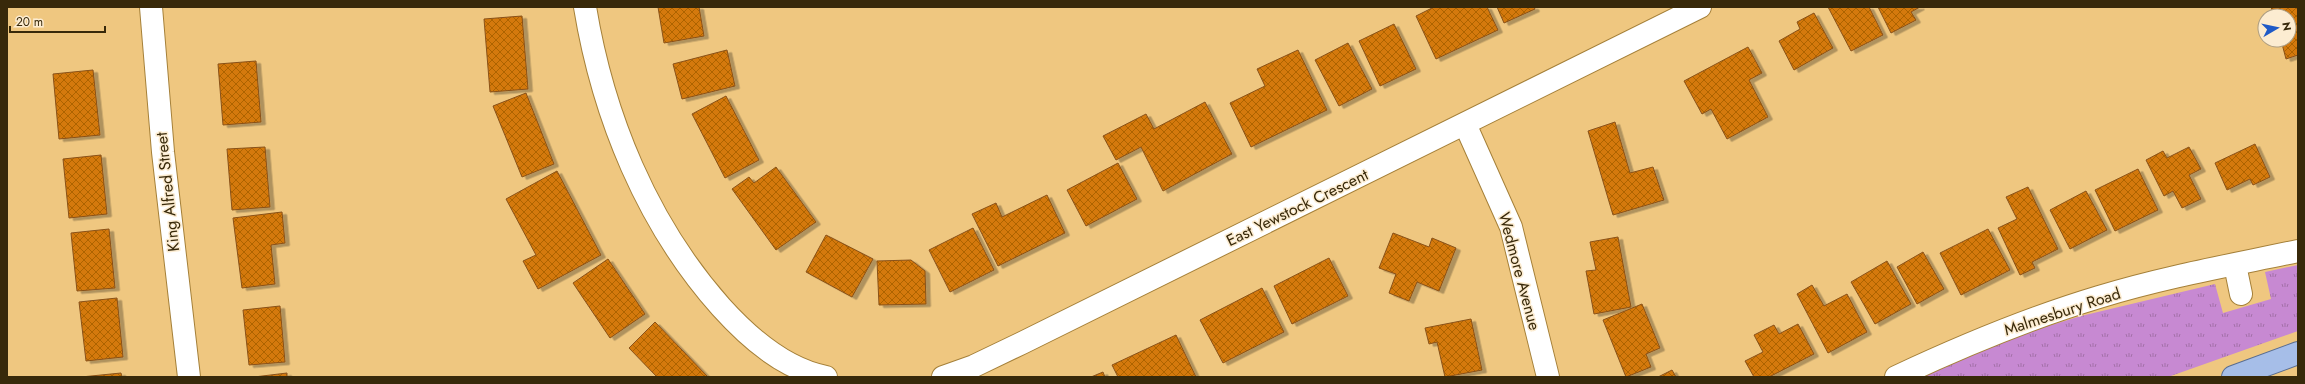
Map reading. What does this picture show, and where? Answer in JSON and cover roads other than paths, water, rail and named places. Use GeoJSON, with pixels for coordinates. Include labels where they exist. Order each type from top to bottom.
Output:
{"type":"FeatureCollection","features":[{"type":"Feature","properties":{"kind":"main road"},"geometry":{"type":"LineString","coordinates":[[2232,377],[2298,352]]}},
{"type":"Feature","properties":{"kind":"street","name":"King Alfred Street"},"geometry":{"type":"LineString","coordinates":[[151,7],[163,152],[189,377]]}},
{"type":"Feature","properties":{"kind":"street"},"geometry":{"type":"LineString","coordinates":[[586,7],[602,84],[621,139],[640,185],[684,262],[730,317],[749,336],[771,353],[793,366],[826,377]]}},
{"type":"Feature","properties":{"kind":"street"},"geometry":{"type":"LineString","coordinates":[[1649,33],[1666,7]]}},
{"type":"Feature","properties":{"kind":"street","name":"East Yewstock Crescent"},"geometry":{"type":"LineString","coordinates":[[943,377],[974,366],[1022,343],[1700,7]]}},
{"type":"Feature","properties":{"kind":"street","name":"Wedmore Avenue"},"geometry":{"type":"LineString","coordinates":[[1464,124],[1511,227],[1548,377]]}},
{"type":"Feature","properties":{"kind":"street","name":"Malmesbury Road"},"geometry":{"type":"LineString","coordinates":[[1896,377],[1986,336],[2100,296],[2298,251]]}},
{"type":"Feature","properties":{"kind":"street"},"geometry":{"type":"LineString","coordinates":[[2235,265],[2242,294]]}}]}
